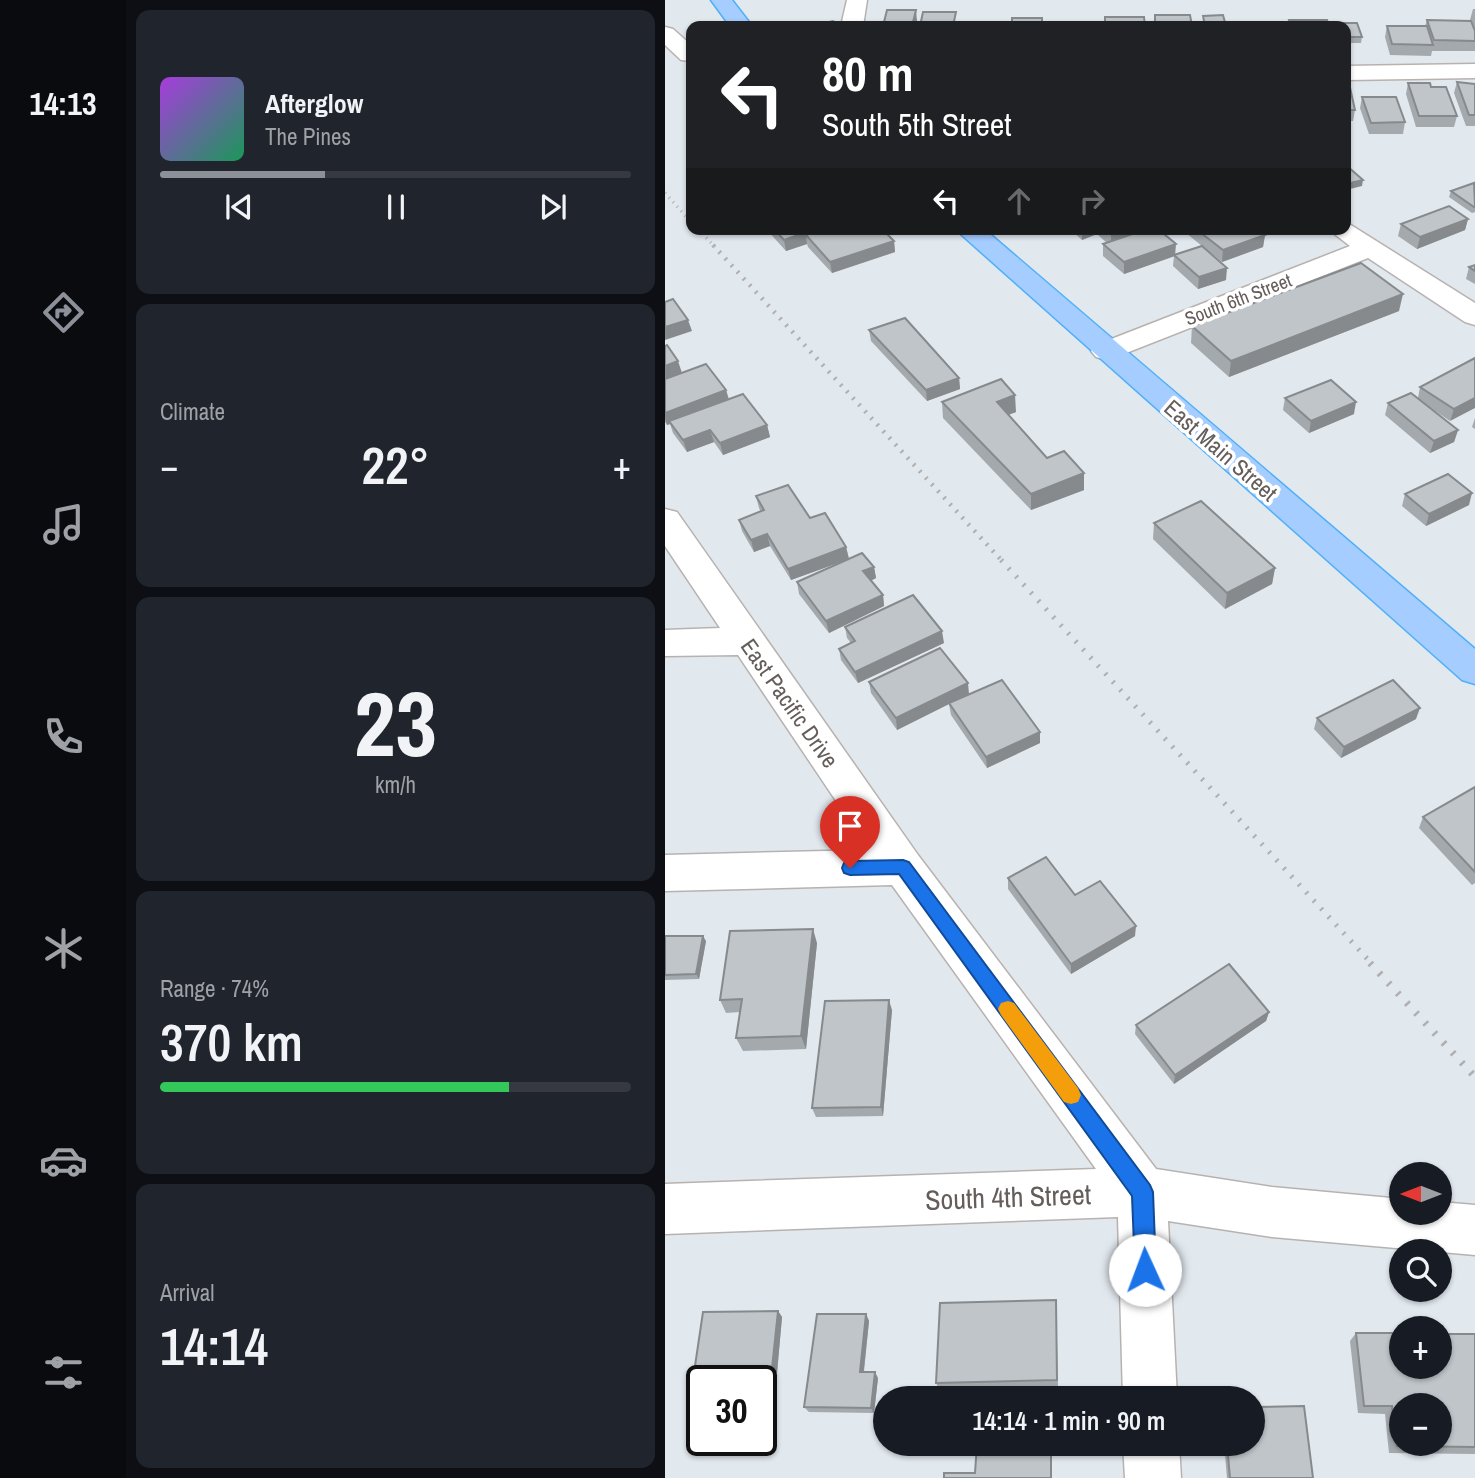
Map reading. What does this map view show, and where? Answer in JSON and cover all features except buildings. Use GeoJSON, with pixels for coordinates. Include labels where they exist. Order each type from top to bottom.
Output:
{"type":"FeatureCollection","features":[{"type":"Feature","properties":{"kind":"main road"},"geometry":{"type":"LineString","coordinates":[[721,0],[732,21]]}},
{"type":"Feature","properties":{"kind":"main road","name":"East Main Street"},"geometry":{"type":"LineString","coordinates":[[975,235],[1475,670]]}},
{"type":"Feature","properties":{"kind":"street"},"geometry":{"type":"LineString","coordinates":[[853,21],[857,0]]}},
{"type":"Feature","properties":{"kind":"street"},"geometry":{"type":"LineString","coordinates":[[1351,73],[1475,71]]}},
{"type":"Feature","properties":{"kind":"street"},"geometry":{"type":"LineString","coordinates":[[1350,235],[1475,316]]}},
{"type":"Feature","properties":{"kind":"street","name":"South 6th Street"},"geometry":{"type":"LineString","coordinates":[[1106,351],[1370,248]]}},
{"type":"Feature","properties":{"kind":"street","name":"East Pacific Drive"},"geometry":{"type":"LineString","coordinates":[[665,520],[903,867],[1142,1192]]}},
{"type":"Feature","properties":{"kind":"street"},"geometry":{"type":"LineString","coordinates":[[665,643],[747,641]]}},
{"type":"Feature","properties":{"kind":"street"},"geometry":{"type":"LineString","coordinates":[[665,873],[903,867]]}},
{"type":"Feature","properties":{"kind":"street"},"geometry":{"type":"LineString","coordinates":[[1142,1192],[1150,1386]]}},
{"type":"Feature","properties":{"kind":"street","name":"South 4th Street"},"geometry":{"type":"LineString","coordinates":[[665,1209],[1142,1192],[1272,1212],[1475,1230]]}},
{"type":"Feature","properties":{"kind":"street"},"geometry":{"type":"LineString","coordinates":[[1152,1456],[1153,1478]]}},
{"type":"Feature","properties":{"kind":"railway"},"geometry":{"type":"LineString","coordinates":[[665,193],[686,216]]}},
{"type":"Feature","properties":{"kind":"railway"},"geometry":{"type":"LineString","coordinates":[[704,235],[715,247]]}},
{"type":"Feature","properties":{"kind":"railway"},"geometry":{"type":"LineString","coordinates":[[713,245],[1003,562]]}},
{"type":"Feature","properties":{"kind":"railway"},"geometry":{"type":"LineString","coordinates":[[1001,560],[1372,964]]}},
{"type":"Feature","properties":{"kind":"railway"},"geometry":{"type":"LineString","coordinates":[[1370,963],[1475,1077]]}},
{"type":"Feature","properties":{"kind":"slow traffic"},"geometry":{"type":"LineString","coordinates":[[1008,1009],[1071,1095]]}},
{"type":"Feature","properties":{"kind":"route"},"geometry":{"type":"LineString","coordinates":[[850,868],[903,867],[1079,1105],[1142,1192],[1145,1270]]}}]}
